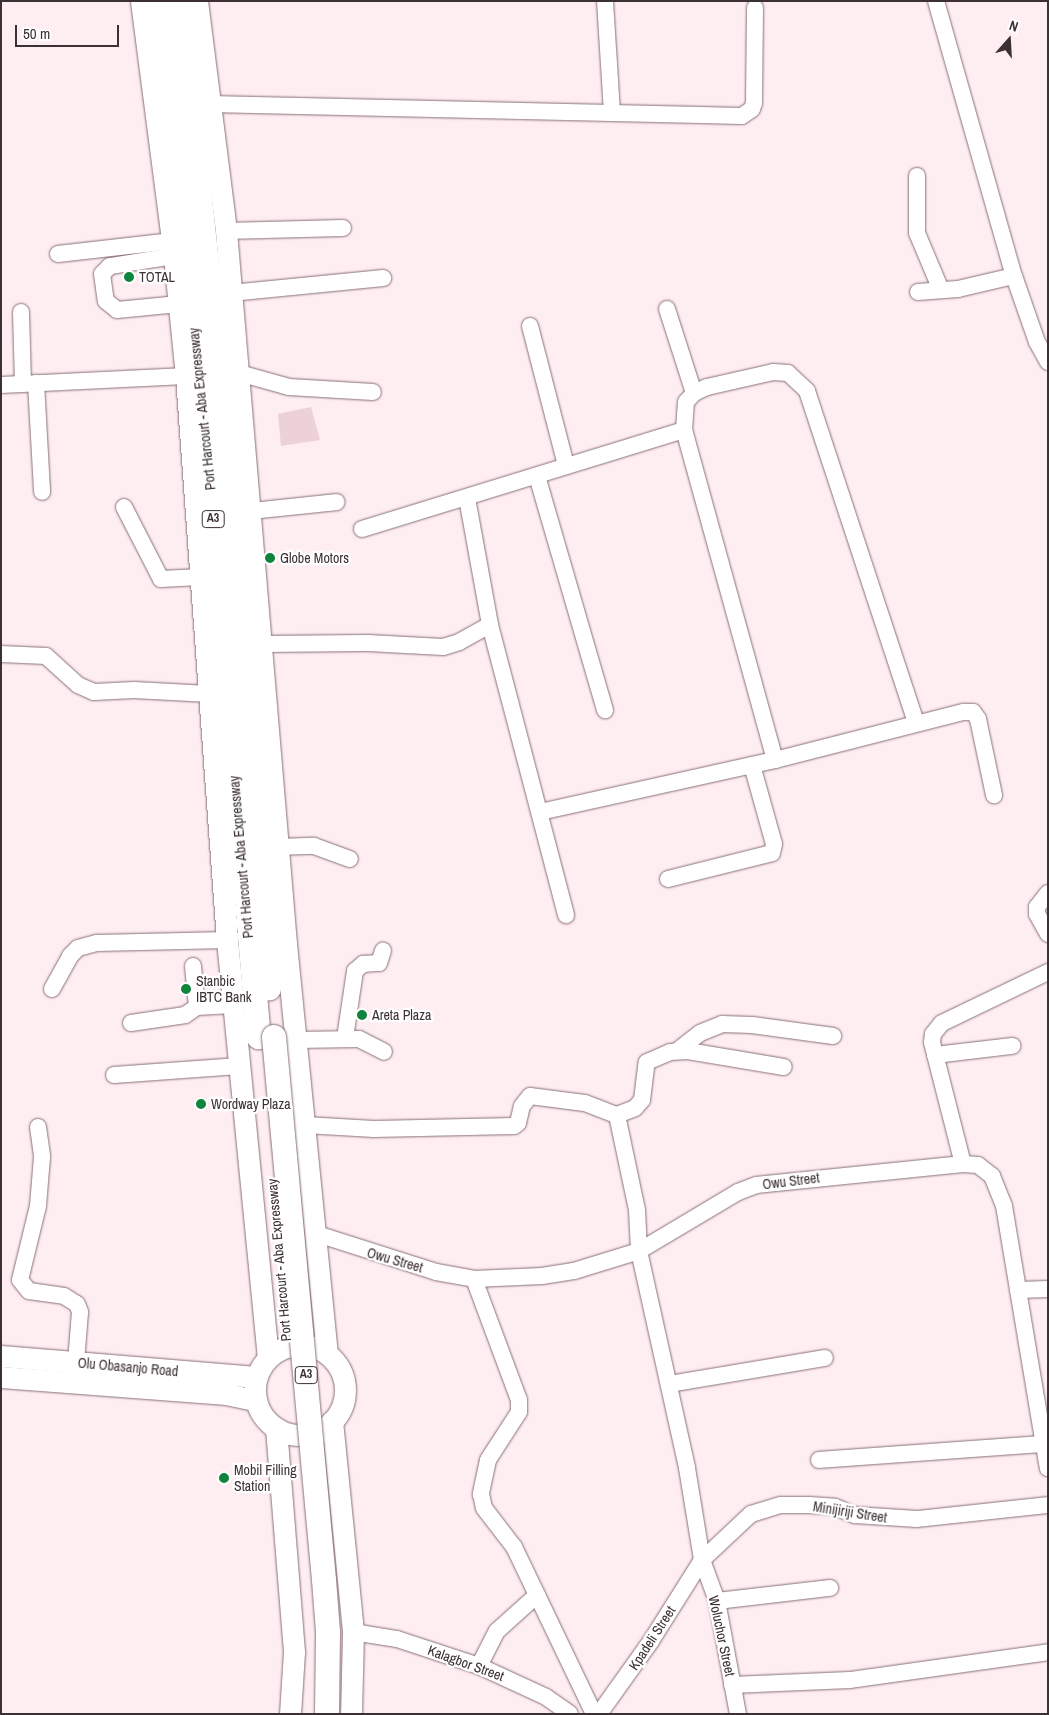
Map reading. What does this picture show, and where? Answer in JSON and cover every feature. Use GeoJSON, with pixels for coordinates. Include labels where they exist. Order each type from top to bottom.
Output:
{"type":"FeatureCollection","features":[{"type":"Feature","properties":{"kind":"highway","name":"Port Harcourt - Aba Expressway"},"geometry":{"type":"LineString","coordinates":[[159,1],[216,552],[276,1038],[312,1634],[310,1714]]}},
{"type":"Feature","properties":{"kind":"highway","name":"Port Harcourt - Aba Expressway"},"geometry":{"type":"LineString","coordinates":[[179,1],[228,462],[276,1038],[325,1589],[328,1632],[327,1714]]}},
{"type":"Feature","properties":{"kind":"main road"},"geometry":{"type":"LineString","coordinates":[[141,1],[173,248],[186,376],[226,940],[268,1356]]}},
{"type":"Feature","properties":{"kind":"main road"},"geometry":{"type":"LineString","coordinates":[[197,1],[208,104],[226,232],[262,644],[277,848],[276,1038],[305,1125],[327,1353],[342,1374],[345,1386],[344,1399],[332,1421],[308,1434],[294,1435],[276,1428],[260,1412],[255,1400],[256,1377],[268,1356],[284,1347],[303,1344],[327,1353]]}},
{"type":"Feature","properties":{"kind":"main road","name":"Olu Obasanjo Road"},"geometry":{"type":"LineString","coordinates":[[1,1356],[256,1377]]}},
{"type":"Feature","properties":{"kind":"main road","name":"Olu Obasanjo Road"},"geometry":{"type":"LineString","coordinates":[[1,1377],[226,1394],[255,1400]]}},
{"type":"Feature","properties":{"kind":"main road"},"geometry":{"type":"LineString","coordinates":[[332,1421],[353,1632],[351,1714]]}},
{"type":"Feature","properties":{"kind":"main road"},"geometry":{"type":"LineString","coordinates":[[276,1428],[294,1652],[290,1714]]}},
{"type":"Feature","properties":{"kind":"street"},"geometry":{"type":"LineString","coordinates":[[605,1],[612,111]]}},
{"type":"Feature","properties":{"kind":"street"},"geometry":{"type":"LineString","coordinates":[[936,1],[1014,276],[1037,342],[1048,362]]}},
{"type":"Feature","properties":{"kind":"street"},"geometry":{"type":"LineString","coordinates":[[208,104],[612,111],[736,117],[747,113],[754,103],[755,8]]}},
{"type":"Feature","properties":{"kind":"street"},"geometry":{"type":"LineString","coordinates":[[917,176],[917,233],[941,290]]}},
{"type":"Feature","properties":{"kind":"street"},"geometry":{"type":"LineString","coordinates":[[226,232],[343,228]]}},
{"type":"Feature","properties":{"kind":"street"},"geometry":{"type":"LineString","coordinates":[[58,254],[173,248]]}},
{"type":"Feature","properties":{"kind":"street"},"geometry":{"type":"LineString","coordinates":[[173,248],[110,266],[102,274],[106,302],[117,310],[179,304]]}},
{"type":"Feature","properties":{"kind":"street"},"geometry":{"type":"LineString","coordinates":[[918,292],[941,290],[1014,276]]}},
{"type":"Feature","properties":{"kind":"street"},"geometry":{"type":"LineString","coordinates":[[231,292],[382,278]]}},
{"type":"Feature","properties":{"kind":"street"},"geometry":{"type":"LineString","coordinates":[[667,309],[694,393]]}},
{"type":"Feature","properties":{"kind":"street"},"geometry":{"type":"LineString","coordinates":[[20,312],[42,492]]}},
{"type":"Feature","properties":{"kind":"street"},"geometry":{"type":"LineString","coordinates":[[530,326],[566,465]]}},
{"type":"Feature","properties":{"kind":"street"},"geometry":{"type":"LineString","coordinates":[[775,760],[684,430],[684,409],[694,393],[707,387],[773,372],[788,373],[807,391],[916,723]]}},
{"type":"Feature","properties":{"kind":"street"},"geometry":{"type":"LineString","coordinates":[[239,374],[289,387],[373,392]]}},
{"type":"Feature","properties":{"kind":"street"},"geometry":{"type":"LineString","coordinates":[[1,385],[186,376]]}},
{"type":"Feature","properties":{"kind":"street"},"geometry":{"type":"LineString","coordinates":[[362,529],[684,430]]}},
{"type":"Feature","properties":{"kind":"street"},"geometry":{"type":"LineString","coordinates":[[537,476],[605,710]]}},
{"type":"Feature","properties":{"kind":"street"},"geometry":{"type":"LineString","coordinates":[[467,498],[490,625],[566,915]]}},
{"type":"Feature","properties":{"kind":"street"},"geometry":{"type":"LineString","coordinates":[[251,511],[337,502]]}},
{"type":"Feature","properties":{"kind":"street"},"geometry":{"type":"LineString","coordinates":[[124,507],[161,579],[200,577]]}},
{"type":"Feature","properties":{"kind":"street"},"geometry":{"type":"LineString","coordinates":[[262,644],[368,643],[444,647],[459,642],[490,625]]}},
{"type":"Feature","properties":{"kind":"street"},"geometry":{"type":"LineString","coordinates":[[1,654],[46,656],[78,685],[94,692],[134,690],[209,694]]}},
{"type":"Feature","properties":{"kind":"street"},"geometry":{"type":"LineString","coordinates":[[540,812],[775,760],[916,723],[973,712],[978,719],[994,795]]}},
{"type":"Feature","properties":{"kind":"street"},"geometry":{"type":"LineString","coordinates":[[668,879],[772,853],[774,844],[752,765]]}},
{"type":"Feature","properties":{"kind":"street"},"geometry":{"type":"LineString","coordinates":[[277,848],[314,846],[350,859]]}},
{"type":"Feature","properties":{"kind":"street"},"geometry":{"type":"LineString","coordinates":[[1048,893],[1037,907],[1037,914],[1048,934]]}},
{"type":"Feature","properties":{"kind":"street"},"geometry":{"type":"LineString","coordinates":[[52,989],[70,956],[78,948],[97,943],[226,940]]}},
{"type":"Feature","properties":{"kind":"street"},"geometry":{"type":"LineString","coordinates":[[345,1038],[356,971],[363,964],[379,963],[383,951]]}},
{"type":"Feature","properties":{"kind":"street"},"geometry":{"type":"LineString","coordinates":[[193,966],[197,1007]]}},
{"type":"Feature","properties":{"kind":"street"},"geometry":{"type":"LineString","coordinates":[[963,1164],[935,1055],[933,1034],[942,1023],[1048,972]]}},
{"type":"Feature","properties":{"kind":"street"},"geometry":{"type":"LineString","coordinates":[[131,1022],[185,1016],[197,1007],[233,1006]]}},
{"type":"Feature","properties":{"kind":"street"},"geometry":{"type":"LineString","coordinates":[[305,1125],[374,1129],[514,1126],[518,1123],[522,1106],[530,1096],[584,1103],[617,1115],[635,1108],[642,1100],[647,1062],[677,1051],[700,1033],[722,1024],[752,1025],[833,1036]]}},
{"type":"Feature","properties":{"kind":"street"},"geometry":{"type":"LineString","coordinates":[[276,1038],[358,1039],[384,1052]]}},
{"type":"Feature","properties":{"kind":"street"},"geometry":{"type":"LineString","coordinates":[[935,1055],[1012,1046]]}},
{"type":"Feature","properties":{"kind":"street"},"geometry":{"type":"LineString","coordinates":[[677,1051],[784,1067]]}},
{"type":"Feature","properties":{"kind":"street"},"geometry":{"type":"LineString","coordinates":[[114,1075],[238,1066]]}},
{"type":"Feature","properties":{"kind":"street","name":"Woluchor Street"},"geometry":{"type":"LineString","coordinates":[[617,1115],[637,1210],[639,1251],[669,1384],[702,1560],[717,1601],[738,1714]]}},
{"type":"Feature","properties":{"kind":"street"},"geometry":{"type":"LineString","coordinates":[[38,1127],[42,1157],[38,1206],[20,1280],[29,1291],[64,1296],[77,1304],[80,1312],[76,1362]]}},
{"type":"Feature","properties":{"kind":"street","name":"Owu Street"},"geometry":{"type":"LineString","coordinates":[[314,1233],[436,1272],[474,1279],[574,1271],[639,1251],[738,1192],[756,1185],[963,1164],[985,1168],[999,1187],[1048,1468]]}},
{"type":"Feature","properties":{"kind":"street"},"geometry":{"type":"LineString","coordinates":[[474,1279],[519,1400],[519,1412],[488,1460],[481,1494],[484,1508],[514,1547],[594,1714]]}},
{"type":"Feature","properties":{"kind":"street"},"geometry":{"type":"LineString","coordinates":[[1018,1290],[1048,1289]]}},
{"type":"Feature","properties":{"kind":"street"},"geometry":{"type":"LineString","coordinates":[[669,1384],[825,1358]]}},
{"type":"Feature","properties":{"kind":"street"},"geometry":{"type":"LineString","coordinates":[[819,1460],[1044,1444]]}},
{"type":"Feature","properties":{"kind":"street","name":"Minijiriji Street"},"geometry":{"type":"LineString","coordinates":[[702,1560],[731,1530],[751,1514],[781,1505],[835,1507],[855,1515],[887,1519],[917,1519],[1048,1505]]}},
{"type":"Feature","properties":{"kind":"street","name":"Kpadeli Street"},"geometry":{"type":"LineString","coordinates":[[599,1714],[651,1641],[702,1560]]}},
{"type":"Feature","properties":{"kind":"street"},"geometry":{"type":"LineString","coordinates":[[717,1601],[830,1588]]}},
{"type":"Feature","properties":{"kind":"street"},"geometry":{"type":"LineString","coordinates":[[479,1666],[498,1631],[537,1595]]}},
{"type":"Feature","properties":{"kind":"street","name":"Kalagbor Street"},"geometry":{"type":"LineString","coordinates":[[353,1632],[397,1639],[479,1666],[546,1697],[570,1714]]}},
{"type":"Feature","properties":{"kind":"street"},"geometry":{"type":"LineString","coordinates":[[732,1685],[850,1680],[1048,1652]]}},
{"type":"Feature","properties":{"kind":"building"},"geometry":{"type":"Polygon","coordinates":[[[311,407],[320,440],[281,446],[278,414],[311,407]]]}},
{"type":"Feature","properties":{"kind":"place","name":"TOTAL"},"geometry":{"type":"Point","coordinates":[129,277]}},
{"type":"Feature","properties":{"kind":"place","name":"Globe Motors"},"geometry":{"type":"Point","coordinates":[270,558]}},
{"type":"Feature","properties":{"kind":"place","name":"Stanbic IBTC Bank"},"geometry":{"type":"Point","coordinates":[186,989]}},
{"type":"Feature","properties":{"kind":"place","name":"Areta Plaza"},"geometry":{"type":"Point","coordinates":[362,1015]}},
{"type":"Feature","properties":{"kind":"place","name":"Wordway Plaza"},"geometry":{"type":"Point","coordinates":[201,1104]}},
{"type":"Feature","properties":{"kind":"place","name":"Mobil Filling Station"},"geometry":{"type":"Point","coordinates":[224,1478]}}]}
